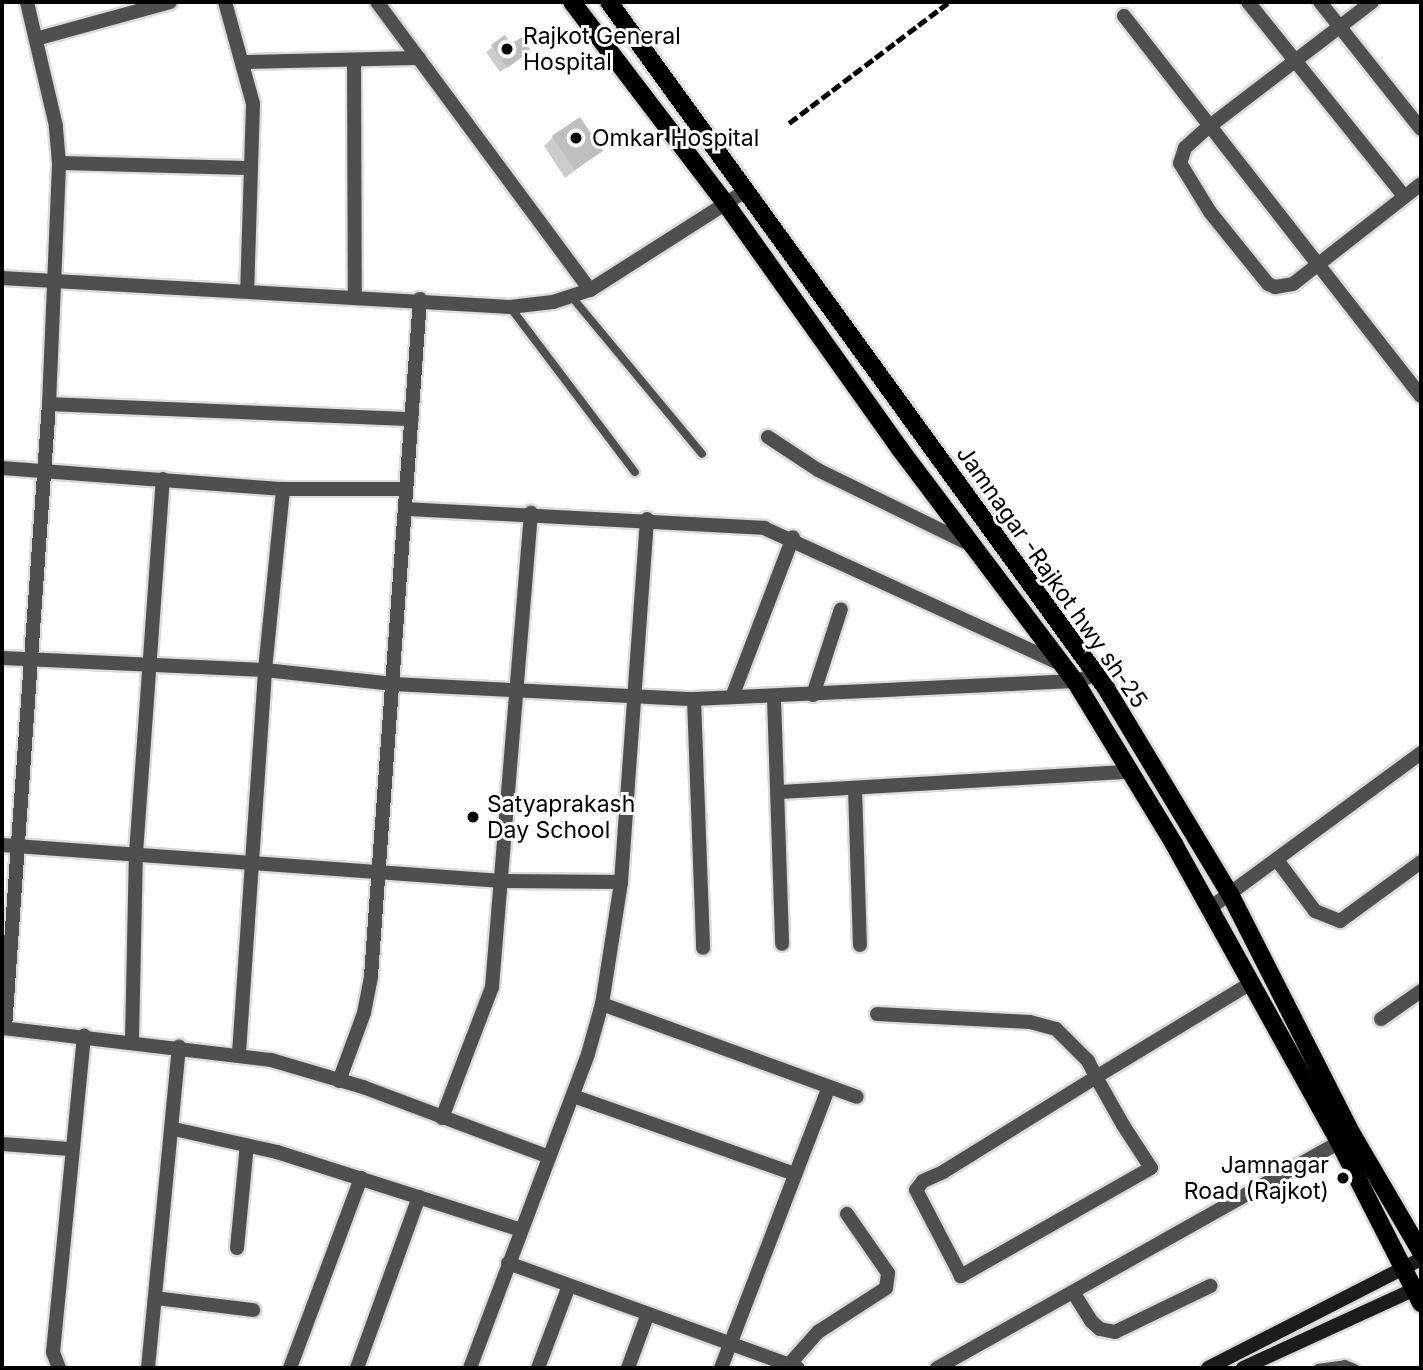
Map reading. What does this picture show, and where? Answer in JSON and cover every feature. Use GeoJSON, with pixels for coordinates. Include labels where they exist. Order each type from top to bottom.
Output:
{"type":"FeatureCollection","features":[{"type":"Feature","properties":{"kind":"main road"},"geometry":{"type":"LineString","coordinates":[[572,2],[726,204],[972,546],[1075,681],[1210,908],[1339,1142],[1402,1269],[1419,1293],[1243,1368]]}},
{"type":"Feature","properties":{"kind":"main road","name":"Jamnagar -Rajkot hwy sh-25"},"geometry":{"type":"LineString","coordinates":[[608,2],[1096,675],[1230,894],[1352,1134],[1421,1252]]}},
{"type":"Feature","properties":{"kind":"main road"},"geometry":{"type":"LineString","coordinates":[[1208,1368],[1421,1259]]}},
{"type":"Feature","properties":{"kind":"street"},"geometry":{"type":"LineString","coordinates":[[27,2],[57,126],[59,163],[49,404],[32,661],[8,845],[4,1028],[239,1053],[339,1081],[549,1157]]}},
{"type":"Feature","properties":{"kind":"street"},"geometry":{"type":"LineString","coordinates":[[36,39],[170,2]]}},
{"type":"Feature","properties":{"kind":"street"},"geometry":{"type":"LineString","coordinates":[[225,2],[244,62],[253,104],[247,290]]}},
{"type":"Feature","properties":{"kind":"street"},"geometry":{"type":"LineString","coordinates":[[377,2],[590,290]]}},
{"type":"Feature","properties":{"kind":"street"},"geometry":{"type":"LineString","coordinates":[[1248,2],[1404,196]]}},
{"type":"Feature","properties":{"kind":"street"},"geometry":{"type":"LineString","coordinates":[[1320,2],[1421,129]]}},
{"type":"Feature","properties":{"kind":"street"},"geometry":{"type":"LineString","coordinates":[[1372,2],[1208,128],[1185,148],[1180,163],[1210,212],[1268,284],[1284,288],[1293,284],[1318,261],[1421,184]]}},
{"type":"Feature","properties":{"kind":"street"},"geometry":{"type":"LineString","coordinates":[[1124,16],[1208,128],[1318,261],[1421,396]]}},
{"type":"Feature","properties":{"kind":"street"},"geometry":{"type":"LineString","coordinates":[[244,62],[354,62],[419,58]]}},
{"type":"Feature","properties":{"kind":"street"},"geometry":{"type":"LineString","coordinates":[[354,62],[355,295]]}},
{"type":"Feature","properties":{"kind":"street"},"geometry":{"type":"LineString","coordinates":[[59,163],[249,168]]}},
{"type":"Feature","properties":{"kind":"street"},"geometry":{"type":"LineString","coordinates":[[2,278],[355,295],[510,307],[590,290],[744,192]]}},
{"type":"Feature","properties":{"kind":"street"},"geometry":{"type":"LineString","coordinates":[[339,1081],[368,988],[379,872],[420,299]]}},
{"type":"Feature","properties":{"kind":"street"},"geometry":{"type":"LineString","coordinates":[[49,404],[412,419]]}},
{"type":"Feature","properties":{"kind":"street"},"geometry":{"type":"LineString","coordinates":[[768,437],[818,470],[972,546]]}},
{"type":"Feature","properties":{"kind":"street"},"geometry":{"type":"LineString","coordinates":[[2,468],[284,489],[406,489]]}},
{"type":"Feature","properties":{"kind":"street"},"geometry":{"type":"LineString","coordinates":[[132,1040],[136,853],[163,479]]}},
{"type":"Feature","properties":{"kind":"street"},"geometry":{"type":"LineString","coordinates":[[239,1053],[265,670],[284,489]]}},
{"type":"Feature","properties":{"kind":"street"},"geometry":{"type":"LineString","coordinates":[[405,509],[648,519],[764,528],[793,537],[1061,664]]}},
{"type":"Feature","properties":{"kind":"street"},"geometry":{"type":"LineString","coordinates":[[442,1118],[492,987],[531,513]]}},
{"type":"Feature","properties":{"kind":"street"},"geometry":{"type":"LineString","coordinates":[[470,1368],[519,1229],[573,1096],[602,1004],[621,882],[648,519]]}},
{"type":"Feature","properties":{"kind":"street"},"geometry":{"type":"LineString","coordinates":[[732,697],[793,537]]}},
{"type":"Feature","properties":{"kind":"street"},"geometry":{"type":"LineString","coordinates":[[813,695],[841,609]]}},
{"type":"Feature","properties":{"kind":"street"},"geometry":{"type":"LineString","coordinates":[[2,658],[265,670],[393,684],[694,699],[774,698],[1075,681],[1096,675]]}},
{"type":"Feature","properties":{"kind":"street"},"geometry":{"type":"LineString","coordinates":[[774,698],[782,944]]}},
{"type":"Feature","properties":{"kind":"street"},"geometry":{"type":"LineString","coordinates":[[694,699],[703,948]]}},
{"type":"Feature","properties":{"kind":"street"},"geometry":{"type":"LineString","coordinates":[[1210,908],[1421,753]]}},
{"type":"Feature","properties":{"kind":"street"},"geometry":{"type":"LineString","coordinates":[[778,792],[1130,772]]}},
{"type":"Feature","properties":{"kind":"street"},"geometry":{"type":"LineString","coordinates":[[855,788],[860,944]]}},
{"type":"Feature","properties":{"kind":"street"},"geometry":{"type":"LineString","coordinates":[[8,845],[252,860],[502,881],[621,882]]}},
{"type":"Feature","properties":{"kind":"street"},"geometry":{"type":"LineString","coordinates":[[1277,860],[1315,911],[1340,921],[1421,862]]}},
{"type":"Feature","properties":{"kind":"street"},"geometry":{"type":"LineString","coordinates":[[877,1014],[1030,1022],[1056,1029],[1074,1043],[1096,1077],[1151,1168],[961,1276],[916,1190],[1096,1077],[1251,984]]}},
{"type":"Feature","properties":{"kind":"street"},"geometry":{"type":"LineString","coordinates":[[1381,1019],[1421,991]]}},
{"type":"Feature","properties":{"kind":"street"},"geometry":{"type":"LineString","coordinates":[[602,1004],[857,1097]]}},
{"type":"Feature","properties":{"kind":"street"},"geometry":{"type":"LineString","coordinates":[[59,1368],[53,1352],[84,1036]]}},
{"type":"Feature","properties":{"kind":"street"},"geometry":{"type":"LineString","coordinates":[[148,1368],[174,1129],[179,1046]]}},
{"type":"Feature","properties":{"kind":"street"},"geometry":{"type":"LineString","coordinates":[[721,1368],[794,1174],[830,1087]]}},
{"type":"Feature","properties":{"kind":"street"},"geometry":{"type":"LineString","coordinates":[[573,1096],[794,1174]]}},
{"type":"Feature","properties":{"kind":"street"},"geometry":{"type":"LineString","coordinates":[[174,1129],[247,1145],[361,1178],[519,1229]]}},
{"type":"Feature","properties":{"kind":"street"},"geometry":{"type":"LineString","coordinates":[[937,1368],[1339,1142]]}},
{"type":"Feature","properties":{"kind":"street"},"geometry":{"type":"LineString","coordinates":[[2,1144],[71,1149]]}},
{"type":"Feature","properties":{"kind":"street"},"geometry":{"type":"LineString","coordinates":[[237,1248],[247,1145]]}},
{"type":"Feature","properties":{"kind":"street"},"geometry":{"type":"LineString","coordinates":[[290,1368],[361,1178]]}},
{"type":"Feature","properties":{"kind":"street"},"geometry":{"type":"LineString","coordinates":[[357,1368],[419,1197]]}},
{"type":"Feature","properties":{"kind":"street"},"geometry":{"type":"LineString","coordinates":[[508,1263],[568,1288],[790,1367],[818,1332],[886,1288],[888,1273],[847,1214]]}},
{"type":"Feature","properties":{"kind":"street"},"geometry":{"type":"LineString","coordinates":[[1073,1292],[1091,1321],[1100,1329],[1115,1332],[1210,1286]]}},
{"type":"Feature","properties":{"kind":"street"},"geometry":{"type":"LineString","coordinates":[[538,1368],[568,1288]]}},
{"type":"Feature","properties":{"kind":"street"},"geometry":{"type":"LineString","coordinates":[[155,1298],[253,1310]]}},
{"type":"Feature","properties":{"kind":"street"},"geometry":{"type":"LineString","coordinates":[[628,1368],[647,1316]]}},
{"type":"Feature","properties":{"kind":"lane"},"geometry":{"type":"LineString","coordinates":[[571,296],[702,454]]}},
{"type":"Feature","properties":{"kind":"lane"},"geometry":{"type":"LineString","coordinates":[[510,307],[635,472]]}},
{"type":"Feature","properties":{"kind":"lane"},"geometry":{"type":"LineString","coordinates":[[1318,1368],[1345,1364],[1355,1368]]}},
{"type":"Feature","properties":{"kind":"building"},"geometry":{"type":"Polygon","coordinates":[[[505,35],[511,44],[522,37],[531,51],[507,68],[491,45],[505,35]]]}},
{"type":"Feature","properties":{"kind":"building"},"geometry":{"type":"Polygon","coordinates":[[[580,117],[603,151],[575,170],[552,136],[580,117]]]}},
{"type":"Feature","properties":{"kind":"railway"},"geometry":{"type":"LineString","coordinates":[[789,123],[949,2]]}},
{"type":"Feature","properties":{"kind":"place","name":"Rajkot General Hospital"},"geometry":{"type":"Point","coordinates":[507,49]}},
{"type":"Feature","properties":{"kind":"place","name":"Omkar Hospital"},"geometry":{"type":"Point","coordinates":[576,138]}},
{"type":"Feature","properties":{"kind":"place","name":"Satyaprakash Day School"},"geometry":{"type":"Point","coordinates":[473,817]}},
{"type":"Feature","properties":{"kind":"place","name":"Jamnagar Road (Rajkot)"},"geometry":{"type":"Point","coordinates":[1343,1178]}}]}
